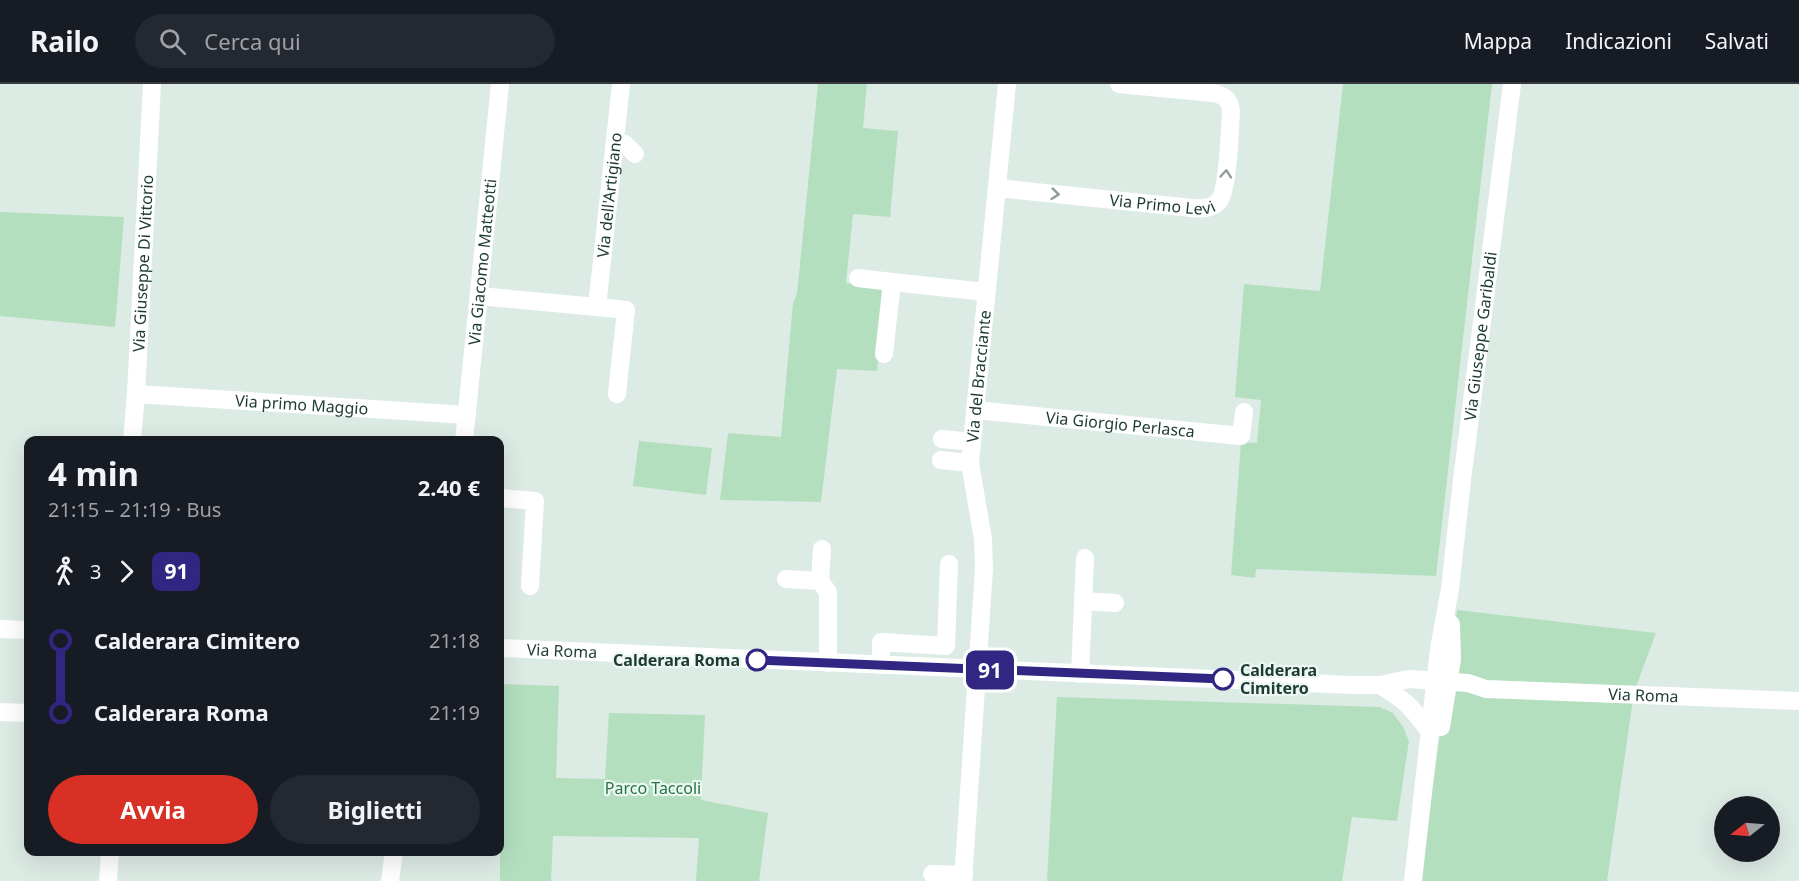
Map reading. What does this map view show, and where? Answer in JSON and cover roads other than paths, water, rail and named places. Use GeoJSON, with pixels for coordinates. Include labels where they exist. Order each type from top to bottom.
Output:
{"type":"FeatureCollection","features":[{"type":"Feature","properties":{"kind":"street","name":"Via Giuseppe Di Vittorio"},"geometry":{"type":"LineString","coordinates":[[132,436],[152,84]]}},
{"type":"Feature","properties":{"kind":"street","name":"Via Giacomo Matteotti"},"geometry":{"type":"LineString","coordinates":[[465,436],[500,84]]}},
{"type":"Feature","properties":{"kind":"street","name":"Via dell'Artigiano"},"geometry":{"type":"LineString","coordinates":[[597,307],[609,275],[621,84]]}},
{"type":"Feature","properties":{"kind":"street","name":"Via del Bracciante"},"geometry":{"type":"LineString","coordinates":[[963,878],[984,554],[969,463],[1007,84]]}},
{"type":"Feature","properties":{"kind":"street","name":"Via Primo Levi"},"geometry":{"type":"LineString","coordinates":[[997,188],[1192,208],[1209,207],[1217,203],[1224,189],[1231,111],[1228,100],[1224,96],[1213,93],[1119,84]]}},
{"type":"Feature","properties":{"kind":"street","name":"Via Giuseppe Garibaldi"},"geometry":{"type":"LineString","coordinates":[[1441,688],[1439,649],[1450,589],[1512,84]]}},
{"type":"Feature","properties":{"kind":"street"},"geometry":{"type":"LineString","coordinates":[[616,143],[625,144],[635,154]]}},
{"type":"Feature","properties":{"kind":"street"},"geometry":{"type":"LineString","coordinates":[[858,278],[986,292]]}},
{"type":"Feature","properties":{"kind":"street"},"geometry":{"type":"LineString","coordinates":[[884,354],[892,282]]}},
{"type":"Feature","properties":{"kind":"street"},"geometry":{"type":"LineString","coordinates":[[479,296],[626,310],[617,394]]}},
{"type":"Feature","properties":{"kind":"street","name":"Via primo Maggio"},"geometry":{"type":"LineString","coordinates":[[136,394],[467,415]]}},
{"type":"Feature","properties":{"kind":"street","name":"Via Giorgio Perlasca"},"geometry":{"type":"LineString","coordinates":[[975,410],[1241,436],[1244,412]]}},
{"type":"Feature","properties":{"kind":"street"},"geometry":{"type":"LineString","coordinates":[[942,439],[972,442]]}},
{"type":"Feature","properties":{"kind":"street"},"geometry":{"type":"LineString","coordinates":[[941,460],[969,463]]}},
{"type":"Feature","properties":{"kind":"street"},"geometry":{"type":"LineString","coordinates":[[504,498],[535,501],[530,586]]}},
{"type":"Feature","properties":{"kind":"street"},"geometry":{"type":"LineString","coordinates":[[822,549],[820,581],[828,592],[828,663]]}},
{"type":"Feature","properties":{"kind":"street"},"geometry":{"type":"LineString","coordinates":[[1080,674],[1085,558]]}},
{"type":"Feature","properties":{"kind":"street"},"geometry":{"type":"LineString","coordinates":[[946,668],[949,564]]}},
{"type":"Feature","properties":{"kind":"street"},"geometry":{"type":"LineString","coordinates":[[786,579],[820,581]]}},
{"type":"Feature","properties":{"kind":"street","name":"Via Giuseppe Garibaldi"},"geometry":{"type":"LineString","coordinates":[[1441,688],[1452,659],[1450,589]]}},
{"type":"Feature","properties":{"kind":"street"},"geometry":{"type":"LineString","coordinates":[[1083,601],[1114,603]]}},
{"type":"Feature","properties":{"kind":"street"},"geometry":{"type":"LineString","coordinates":[[0,629],[24,630]]}},
{"type":"Feature","properties":{"kind":"street"},"geometry":{"type":"LineString","coordinates":[[880,665],[881,642],[946,646]]}},
{"type":"Feature","properties":{"kind":"street","name":"Via Roma"},"geometry":{"type":"LineString","coordinates":[[504,648],[1380,685],[1408,679],[1441,688],[1468,683],[1486,689],[1799,701]]}},
{"type":"Feature","properties":{"kind":"street"},"geometry":{"type":"LineString","coordinates":[[1452,659],[1458,670],[1486,689]]}},
{"type":"Feature","properties":{"kind":"street"},"geometry":{"type":"LineString","coordinates":[[1380,685],[1411,706],[1429,731]]}},
{"type":"Feature","properties":{"kind":"street"},"geometry":{"type":"LineString","coordinates":[[1420,832],[1429,731],[1441,688]]}},
{"type":"Feature","properties":{"kind":"street"},"geometry":{"type":"LineString","coordinates":[[1413,881],[1441,688]]}},
{"type":"Feature","properties":{"kind":"street"},"geometry":{"type":"LineString","coordinates":[[0,712],[24,713]]}},
{"type":"Feature","properties":{"kind":"street"},"geometry":{"type":"LineString","coordinates":[[108,881],[110,856]]}},
{"type":"Feature","properties":{"kind":"street"},"geometry":{"type":"LineString","coordinates":[[390,881],[393,856]]}},
{"type":"Feature","properties":{"kind":"street"},"geometry":{"type":"LineString","coordinates":[[932,874],[963,878]]}},
{"type":"Feature","properties":{"kind":"place","name":"Calderara Roma"},"geometry":{"type":"Point","coordinates":[757,660]}},
{"type":"Feature","properties":{"kind":"place","name":"Calderara Cimitero"},"geometry":{"type":"Point","coordinates":[1223,679]}},
{"type":"Feature","properties":{"kind":"park label","name":"Parco Taccoli"},"geometry":{"type":"Point","coordinates":[653,788]}}]}
